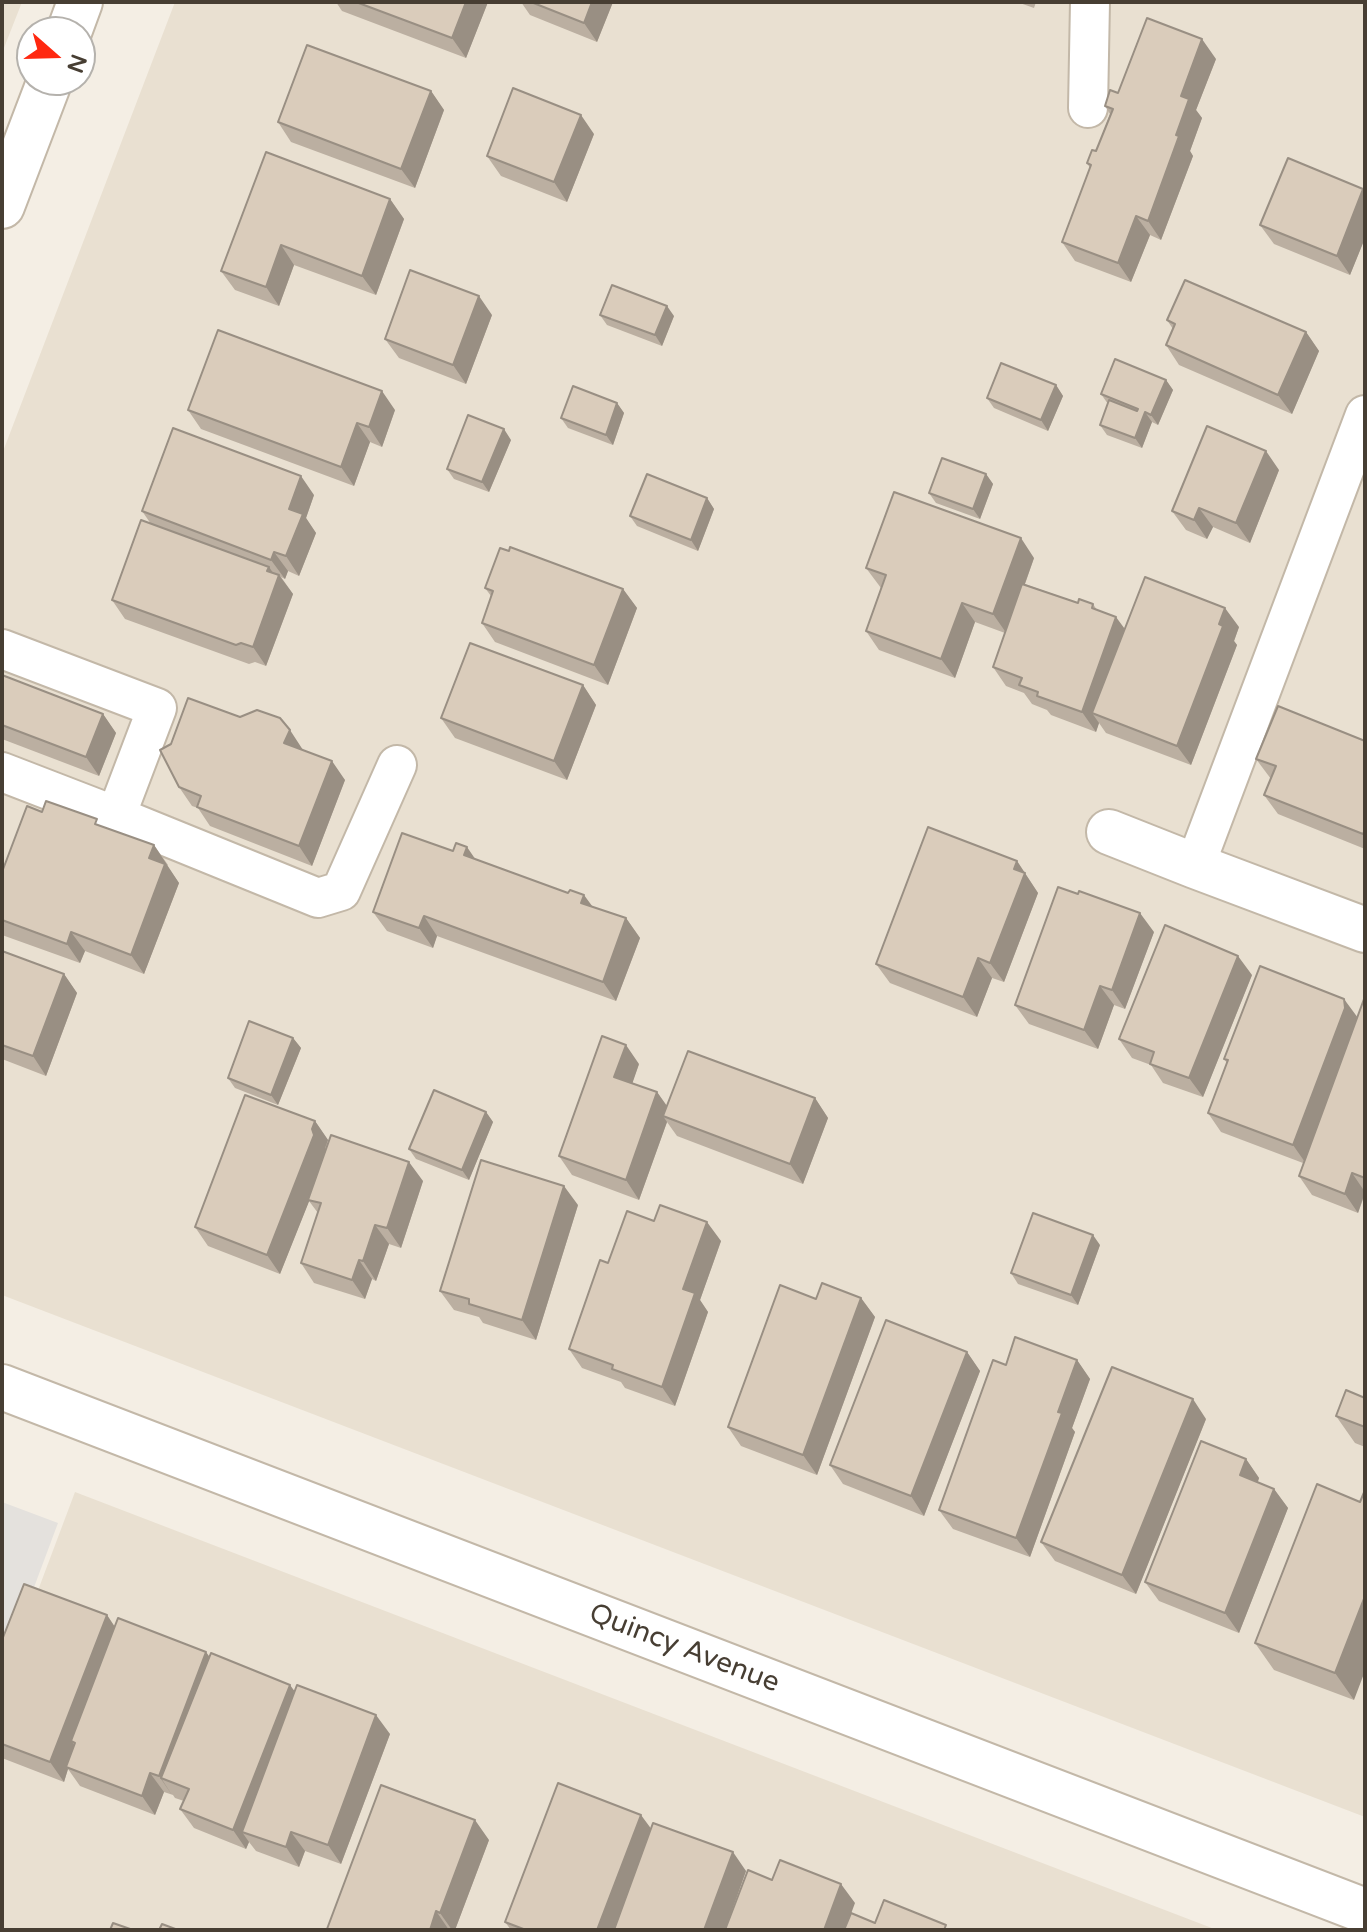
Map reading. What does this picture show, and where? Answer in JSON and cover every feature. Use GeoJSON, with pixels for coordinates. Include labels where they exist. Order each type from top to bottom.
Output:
{"type":"FeatureCollection","features":[{"type":"Feature","properties":{"kind":"street"},"geometry":{"type":"LineString","coordinates":[[2,206],[44,96]]}},
{"type":"Feature","properties":{"kind":"street"},"geometry":{"type":"LineString","coordinates":[[1109,832],[1365,930]]}},
{"type":"Feature","properties":{"kind":"street","name":"Quincy Avenue"},"geometry":{"type":"LineString","coordinates":[[2,1387],[1365,1911]]}},
{"type":"Feature","properties":{"kind":"lane"},"geometry":{"type":"LineString","coordinates":[[1088,108],[1090,2]]}},
{"type":"Feature","properties":{"kind":"lane"},"geometry":{"type":"LineString","coordinates":[[1195,866],[1365,415]]}},
{"type":"Feature","properties":{"kind":"lane"},"geometry":{"type":"LineString","coordinates":[[2,649],[157,708],[116,816]]}},
{"type":"Feature","properties":{"kind":"lane"},"geometry":{"type":"LineString","coordinates":[[2,772],[318,898],[341,891],[397,765]]}},
{"type":"Feature","properties":{"kind":"shaded area"},"geometry":{"type":"Polygon","coordinates":[[[2,2],[22,2],[16,16],[2,53],[2,2]]]}},
{"type":"Feature","properties":{"kind":"shaded area"},"geometry":{"type":"Polygon","coordinates":[[[175,2],[1365,2],[1365,1817],[2,1295],[2,454],[175,2]]]}},
{"type":"Feature","properties":{"kind":"shaded area"},"geometry":{"type":"Polygon","coordinates":[[[75,1492],[1217,1930],[2,1930],[2,1686],[75,1492]]]}},
{"type":"Feature","properties":{"kind":"shaded area"},"geometry":{"type":"Polygon","coordinates":[[[2,1502],[58,1523],[2,1673],[2,1502]]]}},
{"type":"Feature","properties":{"kind":"building"},"geometry":{"type":"Polygon","coordinates":[[[356,2],[466,2],[452,38],[356,2]]]}},
{"type":"Feature","properties":{"kind":"building"},"geometry":{"type":"Polygon","coordinates":[[[531,2],[592,2],[584,23],[531,2]]]}},
{"type":"Feature","properties":{"kind":"building"},"geometry":{"type":"Polygon","coordinates":[[[1147,18],[1202,39],[1181,96],[1189,99],[1176,135],[1179,136],[1148,221],[1136,216],[1118,263],[1062,242],[1091,165],[1087,163],[1092,150],[1096,151],[1113,109],[1105,106],[1110,90],[1118,93],[1147,18]]]}},
{"type":"Feature","properties":{"kind":"building"},"geometry":{"type":"Polygon","coordinates":[[[307,45],[431,91],[401,169],[278,122],[307,45]]]}},
{"type":"Feature","properties":{"kind":"building"},"geometry":{"type":"Polygon","coordinates":[[[513,88],[581,115],[554,182],[487,156],[513,88]]]}},
{"type":"Feature","properties":{"kind":"building"},"geometry":{"type":"Polygon","coordinates":[[[266,152],[390,199],[362,276],[281,245],[266,287],[221,271],[266,152]]]}},
{"type":"Feature","properties":{"kind":"building"},"geometry":{"type":"Polygon","coordinates":[[[1288,158],[1363,189],[1337,256],[1260,225],[1288,158]]]}},
{"type":"Feature","properties":{"kind":"building"},"geometry":{"type":"Polygon","coordinates":[[[410,270],[479,296],[453,365],[385,339],[410,270]]]}},
{"type":"Feature","properties":{"kind":"building"},"geometry":{"type":"Polygon","coordinates":[[[1185,280],[1306,332],[1278,395],[1166,345],[1175,324],[1167,320],[1185,280]]]}},
{"type":"Feature","properties":{"kind":"building"},"geometry":{"type":"Polygon","coordinates":[[[612,285],[667,306],[655,335],[600,315],[612,285]]]}},
{"type":"Feature","properties":{"kind":"building"},"geometry":{"type":"Polygon","coordinates":[[[218,330],[382,391],[369,427],[357,423],[341,467],[188,410],[218,330]]]}},
{"type":"Feature","properties":{"kind":"building"},"geometry":{"type":"Polygon","coordinates":[[[1115,359],[1166,380],[1151,415],[1145,412],[1135,438],[1100,425],[1109,400],[1138,409],[1101,394],[1115,359]]]}},
{"type":"Feature","properties":{"kind":"building"},"geometry":{"type":"Polygon","coordinates":[[[1001,363],[1056,385],[1041,420],[987,398],[1001,363]]]}},
{"type":"Feature","properties":{"kind":"building"},"geometry":{"type":"Polygon","coordinates":[[[573,386],[617,403],[606,435],[561,418],[573,386]]]}},
{"type":"Feature","properties":{"kind":"building"},"geometry":{"type":"Polygon","coordinates":[[[468,415],[504,429],[482,482],[447,469],[468,415]]]}},
{"type":"Feature","properties":{"kind":"building"},"geometry":{"type":"Polygon","coordinates":[[[1207,426],[1266,451],[1236,523],[1199,508],[1194,520],[1172,511],[1207,426]]]}},
{"type":"Feature","properties":{"kind":"building"},"geometry":{"type":"Polygon","coordinates":[[[173,428],[301,476],[289,509],[303,514],[286,556],[274,552],[271,560],[142,511],[173,428]]]}},
{"type":"Feature","properties":{"kind":"building"},"geometry":{"type":"Polygon","coordinates":[[[942,458],[986,474],[973,509],[929,493],[942,458]]]}},
{"type":"Feature","properties":{"kind":"building"},"geometry":{"type":"Polygon","coordinates":[[[647,474],[707,498],[691,540],[630,516],[647,474]]]}},
{"type":"Feature","properties":{"kind":"building"},"geometry":{"type":"Polygon","coordinates":[[[894,492],[1021,538],[993,614],[962,603],[941,659],[866,631],[886,575],[866,568],[894,492]]]}},
{"type":"Feature","properties":{"kind":"building"},"geometry":{"type":"Polygon","coordinates":[[[141,520],[269,567],[267,571],[279,575],[253,647],[241,643],[236,645],[112,600],[141,520]]]}},
{"type":"Feature","properties":{"kind":"building"},"geometry":{"type":"Polygon","coordinates":[[[510,547],[623,589],[594,665],[482,623],[493,591],[485,588],[500,548],[509,551],[510,547]]]}},
{"type":"Feature","properties":{"kind":"building"},"geometry":{"type":"Polygon","coordinates":[[[1145,577],[1225,608],[1219,624],[1223,626],[1177,746],[1092,713],[1145,577]]]}},
{"type":"Feature","properties":{"kind":"building"},"geometry":{"type":"Polygon","coordinates":[[[1022,584],[1078,603],[1079,599],[1093,604],[1092,608],[1116,617],[1082,712],[1037,696],[1038,692],[1019,685],[1022,678],[993,667],[1022,584]]]}},
{"type":"Feature","properties":{"kind":"building"},"geometry":{"type":"Polygon","coordinates":[[[470,643],[583,685],[554,761],[441,718],[470,643]]]}},
{"type":"Feature","properties":{"kind":"building"},"geometry":{"type":"Polygon","coordinates":[[[2,675],[103,714],[86,757],[2,725],[2,675]]]}},
{"type":"Feature","properties":{"kind":"building"},"geometry":{"type":"Polygon","coordinates":[[[188,698],[240,717],[257,710],[280,718],[290,730],[284,743],[332,761],[299,846],[197,807],[201,796],[179,787],[160,750],[171,744],[188,698]]]}},
{"type":"Feature","properties":{"kind":"building"},"geometry":{"type":"Polygon","coordinates":[[[1278,706],[1365,741],[1363,834],[1264,795],[1276,766],[1256,759],[1278,706]]]}},
{"type":"Feature","properties":{"kind":"building"},"geometry":{"type":"Polygon","coordinates":[[[46,801],[97,819],[95,824],[154,845],[149,858],[165,864],[131,955],[71,932],[67,944],[2,920],[2,872],[27,806],[42,812],[46,801]]]}},
{"type":"Feature","properties":{"kind":"building"},"geometry":{"type":"Polygon","coordinates":[[[928,827],[1017,861],[1014,869],[1025,873],[990,963],[978,958],[963,997],[876,964],[928,827]]]}},
{"type":"Feature","properties":{"kind":"building"},"geometry":{"type":"Polygon","coordinates":[[[402,833],[453,851],[456,843],[467,847],[464,855],[568,893],[570,890],[584,895],[581,903],[626,918],[603,982],[424,916],[419,928],[373,912],[402,833]]]}},
{"type":"Feature","properties":{"kind":"building"},"geometry":{"type":"Polygon","coordinates":[[[1058,887],[1078,894],[1079,891],[1140,913],[1112,990],[1100,986],[1084,1030],[1015,1005],[1058,887]]]}},
{"type":"Feature","properties":{"kind":"building"},"geometry":{"type":"Polygon","coordinates":[[[1165,925],[1238,956],[1189,1078],[1150,1064],[1154,1052],[1119,1039],[1165,925]]]}},
{"type":"Feature","properties":{"kind":"building"},"geometry":{"type":"Polygon","coordinates":[[[2,951],[64,974],[33,1056],[2,1045],[2,951]]]}},
{"type":"Feature","properties":{"kind":"building"},"geometry":{"type":"Polygon","coordinates":[[[1260,966],[1344,999],[1345,1008],[1293,1145],[1208,1113],[1228,1060],[1224,1059],[1260,966]]]}},
{"type":"Feature","properties":{"kind":"building"},"geometry":{"type":"Polygon","coordinates":[[[1364,999],[1365,1178],[1352,1173],[1345,1194],[1299,1176],[1364,999]]]}},
{"type":"Feature","properties":{"kind":"building"},"geometry":{"type":"Polygon","coordinates":[[[249,1021],[293,1038],[271,1095],[228,1078],[249,1021]]]}},
{"type":"Feature","properties":{"kind":"building"},"geometry":{"type":"Polygon","coordinates":[[[602,1036],[626,1045],[614,1077],[657,1092],[626,1180],[559,1156],[602,1036]]]}},
{"type":"Feature","properties":{"kind":"building"},"geometry":{"type":"Polygon","coordinates":[[[688,1051],[815,1098],[790,1164],[663,1116],[688,1051]]]}},
{"type":"Feature","properties":{"kind":"building"},"geometry":{"type":"Polygon","coordinates":[[[434,1090],[486,1112],[462,1170],[409,1149],[434,1090]]]}},
{"type":"Feature","properties":{"kind":"building"},"geometry":{"type":"Polygon","coordinates":[[[245,1095],[315,1121],[312,1129],[314,1135],[267,1255],[195,1227],[245,1095]]]}},
{"type":"Feature","properties":{"kind":"building"},"geometry":{"type":"Polygon","coordinates":[[[331,1135],[409,1162],[387,1228],[375,1225],[363,1261],[359,1260],[352,1280],[301,1263],[321,1203],[308,1200],[331,1135]]]}},
{"type":"Feature","properties":{"kind":"building"},"geometry":{"type":"Polygon","coordinates":[[[481,1160],[564,1186],[522,1320],[469,1304],[469,1299],[440,1291],[481,1160]]]}},
{"type":"Feature","properties":{"kind":"building"},"geometry":{"type":"Polygon","coordinates":[[[660,1205],[707,1222],[683,1289],[695,1293],[662,1387],[569,1349],[600,1260],[608,1263],[627,1211],[654,1221],[660,1205]]]}},
{"type":"Feature","properties":{"kind":"building"},"geometry":{"type":"Polygon","coordinates":[[[1033,1213],[1093,1235],[1071,1295],[1011,1273],[1033,1213]]]}},
{"type":"Feature","properties":{"kind":"building"},"geometry":{"type":"Polygon","coordinates":[[[822,1283],[861,1298],[803,1455],[728,1427],[780,1285],[816,1299],[822,1283]]]}},
{"type":"Feature","properties":{"kind":"building"},"geometry":{"type":"Polygon","coordinates":[[[886,1320],[967,1352],[911,1496],[830,1465],[886,1320]]]}},
{"type":"Feature","properties":{"kind":"building"},"geometry":{"type":"Polygon","coordinates":[[[1015,1337],[1077,1360],[1058,1412],[1062,1413],[1016,1538],[939,1510],[993,1360],[1006,1365],[1015,1337]]]}},
{"type":"Feature","properties":{"kind":"building"},"geometry":{"type":"Polygon","coordinates":[[[1112,1367],[1193,1399],[1122,1575],[1041,1542],[1112,1367]]]}},
{"type":"Feature","properties":{"kind":"building"},"geometry":{"type":"Polygon","coordinates":[[[1346,1390],[1365,1398],[1365,1427],[1336,1416],[1346,1390]]]}},
{"type":"Feature","properties":{"kind":"building"},"geometry":{"type":"Polygon","coordinates":[[[1201,1441],[1246,1459],[1240,1475],[1274,1489],[1225,1613],[1145,1582],[1201,1441]]]}},
{"type":"Feature","properties":{"kind":"building"},"geometry":{"type":"Polygon","coordinates":[[[1317,1484],[1360,1502],[1365,1490],[1365,1596],[1335,1673],[1255,1643],[1317,1484]]]}},
{"type":"Feature","properties":{"kind":"building"},"geometry":{"type":"Polygon","coordinates":[[[24,1584],[107,1615],[50,1762],[2,1744],[2,1640],[24,1584]]]}},
{"type":"Feature","properties":{"kind":"building"},"geometry":{"type":"Polygon","coordinates":[[[118,1618],[206,1652],[159,1776],[150,1773],[142,1796],[66,1767],[75,1743],[71,1741],[118,1618]]]}},
{"type":"Feature","properties":{"kind":"building"},"geometry":{"type":"Polygon","coordinates":[[[211,1653],[290,1685],[233,1830],[180,1809],[189,1789],[161,1778],[211,1653]]]}},
{"type":"Feature","properties":{"kind":"building"},"geometry":{"type":"Polygon","coordinates":[[[297,1685],[376,1715],[328,1845],[291,1832],[286,1847],[242,1832],[297,1685]]]}},
{"type":"Feature","properties":{"kind":"building"},"geometry":{"type":"Polygon","coordinates":[[[558,1783],[641,1815],[597,1930],[526,1930],[505,1922],[558,1783]]]}},
{"type":"Feature","properties":{"kind":"building"},"geometry":{"type":"Polygon","coordinates":[[[381,1785],[475,1820],[440,1913],[436,1911],[430,1930],[327,1929],[381,1785]]]}},
{"type":"Feature","properties":{"kind":"building"},"geometry":{"type":"Polygon","coordinates":[[[653,1823],[733,1852],[704,1930],[614,1930],[653,1823]]]}},
{"type":"Feature","properties":{"kind":"building"},"geometry":{"type":"Polygon","coordinates":[[[780,1860],[841,1884],[824,1930],[725,1930],[748,1870],[772,1880],[780,1860]]]}},
{"type":"Feature","properties":{"kind":"building"},"geometry":{"type":"Polygon","coordinates":[[[884,1900],[946,1925],[944,1930],[844,1930],[851,1913],[875,1923],[884,1900]]]}},
{"type":"Feature","properties":{"kind":"building"},"geometry":{"type":"Polygon","coordinates":[[[113,1923],[133,1930],[110,1930],[113,1923]]]}},
{"type":"Feature","properties":{"kind":"building"},"geometry":{"type":"Polygon","coordinates":[[[162,1924],[178,1930],[159,1930],[162,1924]]]}}]}
